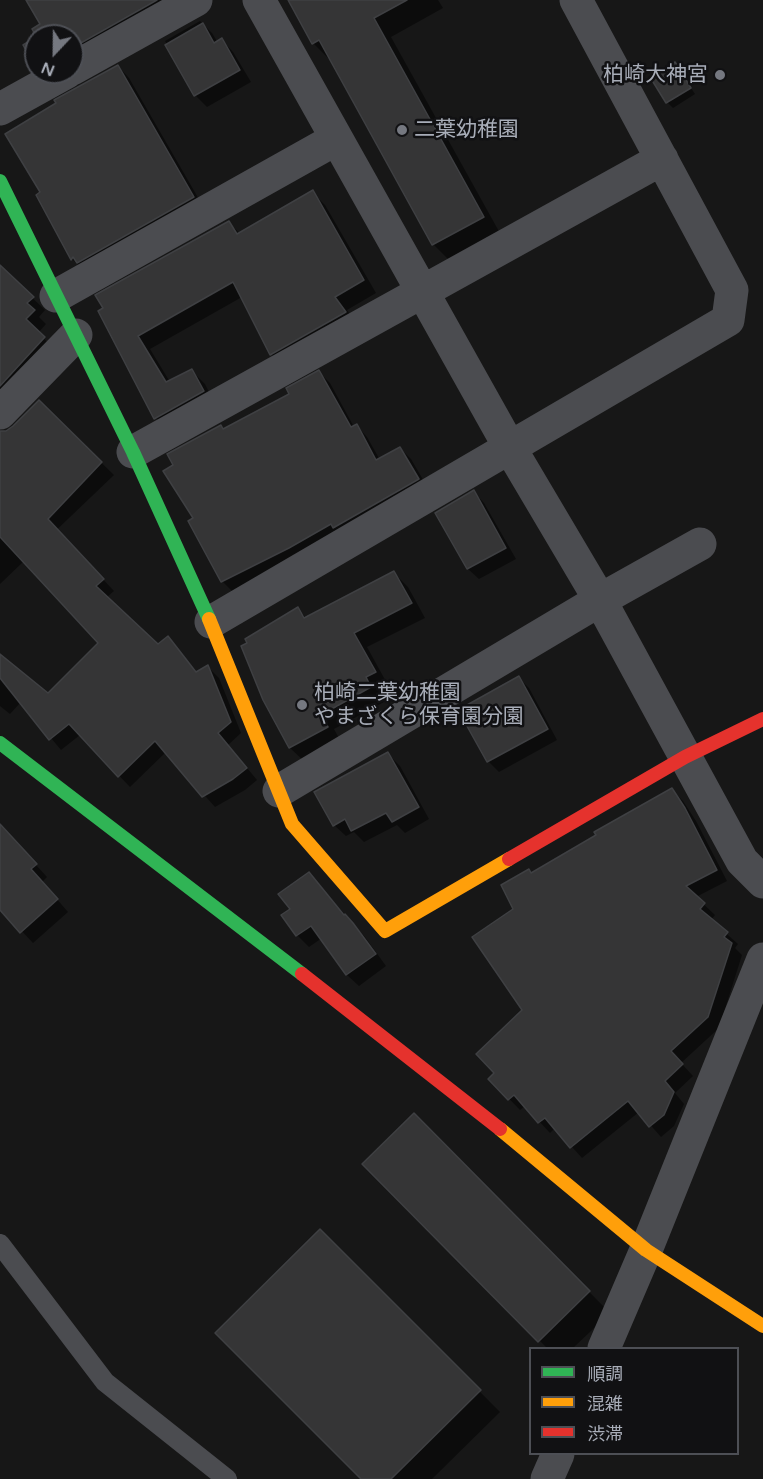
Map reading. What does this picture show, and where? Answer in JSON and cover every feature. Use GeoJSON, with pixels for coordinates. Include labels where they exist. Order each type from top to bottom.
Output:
{"type":"FeatureCollection","features":[{"type":"Feature","properties":{"kind":"street"},"geometry":{"type":"LineString","coordinates":[[84,62],[196,0]]}},
{"type":"Feature","properties":{"kind":"street"},"geometry":{"type":"LineString","coordinates":[[259,0],[510,448],[600,600],[742,861],[763,882]]}},
{"type":"Feature","properties":{"kind":"street"},"geometry":{"type":"LineString","coordinates":[[211,622],[728,320],[732,290],[576,0]]}},
{"type":"Feature","properties":{"kind":"street"},"geometry":{"type":"LineString","coordinates":[[0,109],[45,84]]}},
{"type":"Feature","properties":{"kind":"street"},"geometry":{"type":"LineString","coordinates":[[56,296],[336,139]]}},
{"type":"Feature","properties":{"kind":"street"},"geometry":{"type":"LineString","coordinates":[[133,452],[662,159]]}},
{"type":"Feature","properties":{"kind":"street"},"geometry":{"type":"LineString","coordinates":[[0,181],[133,452],[211,622],[292,824],[385,931],[685,757],[763,719]]}},
{"type":"Feature","properties":{"kind":"street"},"geometry":{"type":"LineString","coordinates":[[0,413],[76,335]]}},
{"type":"Feature","properties":{"kind":"street"},"geometry":{"type":"LineString","coordinates":[[279,791],[600,600],[700,544]]}},
{"type":"Feature","properties":{"kind":"street"},"geometry":{"type":"LineString","coordinates":[[0,743],[466,1101],[646,1250],[763,1326]]}},
{"type":"Feature","properties":{"kind":"street"},"geometry":{"type":"LineString","coordinates":[[604,1347],[763,959]]}},
{"type":"Feature","properties":{"kind":"street"},"geometry":{"type":"LineString","coordinates":[[547,1479],[558,1455]]}},
{"type":"Feature","properties":{"kind":"lane"},"geometry":{"type":"LineString","coordinates":[[0,1244],[105,1382],[227,1479]]}},
{"type":"Feature","properties":{"kind":"building"},"geometry":{"type":"Polygon","coordinates":[[[26,0],[157,0],[84,41],[84,24],[40,24],[26,0]]]}},
{"type":"Feature","properties":{"kind":"building","name":"二葉幼稚園"},"geometry":{"type":"Polygon","coordinates":[[[288,0],[407,0],[374,18],[484,217],[432,245],[319,40],[312,44],[288,0]]]}},
{"type":"Feature","properties":{"kind":"building"},"geometry":{"type":"Polygon","coordinates":[[[203,23],[214,43],[222,38],[240,70],[194,96],[165,45],[203,23]]]}},
{"type":"Feature","properties":{"kind":"building"},"geometry":{"type":"Polygon","coordinates":[[[675,62],[691,88],[666,103],[650,77],[675,62]]]}},
{"type":"Feature","properties":{"kind":"building"},"geometry":{"type":"Polygon","coordinates":[[[118,65],[194,197],[77,263],[73,257],[71,260],[36,195],[40,192],[5,134],[56,103],[54,100],[118,65]]]}},
{"type":"Feature","properties":{"kind":"building"},"geometry":{"type":"Polygon","coordinates":[[[313,190],[364,280],[335,297],[346,312],[270,355],[233,282],[138,336],[166,382],[192,369],[204,391],[154,419],[98,311],[103,308],[95,295],[229,221],[237,234],[313,190]]]}},
{"type":"Feature","properties":{"kind":"building"},"geometry":{"type":"Polygon","coordinates":[[[0,265],[34,297],[27,303],[35,310],[26,319],[45,337],[0,386],[0,265]]]}},
{"type":"Feature","properties":{"kind":"building"},"geometry":{"type":"Polygon","coordinates":[[[319,370],[351,427],[357,424],[376,460],[400,447],[419,479],[333,528],[331,524],[221,582],[188,521],[193,518],[163,471],[173,465],[167,454],[221,425],[223,429],[289,394],[286,388],[319,370]]]}},
{"type":"Feature","properties":{"kind":"building"},"geometry":{"type":"Polygon","coordinates":[[[39,400],[102,462],[48,519],[104,579],[96,586],[158,644],[168,636],[196,672],[208,665],[231,722],[218,733],[247,768],[202,797],[155,741],[118,777],[69,724],[49,740],[0,678],[0,654],[48,693],[98,643],[0,537],[0,431],[6,431],[13,426],[39,400]]]}},
{"type":"Feature","properties":{"kind":"building"},"geometry":{"type":"Polygon","coordinates":[[[474,490],[506,548],[467,569],[435,513],[474,490]]]}},
{"type":"Feature","properties":{"kind":"building"},"geometry":{"type":"Polygon","coordinates":[[[394,571],[412,603],[354,633],[376,672],[366,677],[371,687],[321,715],[328,727],[289,748],[263,700],[241,646],[247,643],[245,639],[298,607],[304,618],[394,571]]]}},
{"type":"Feature","properties":{"kind":"building"},"geometry":{"type":"Polygon","coordinates":[[[519,676],[548,729],[487,762],[458,710],[519,676]]]}},
{"type":"Feature","properties":{"kind":"building"},"geometry":{"type":"Polygon","coordinates":[[[388,752],[419,807],[392,822],[386,813],[351,831],[345,819],[333,826],[314,792],[388,752]]]}},
{"type":"Feature","properties":{"kind":"building"},"geometry":{"type":"Polygon","coordinates":[[[672,788],[717,870],[686,886],[705,903],[700,909],[728,932],[724,937],[732,943],[708,1017],[671,1051],[683,1064],[665,1081],[674,1092],[664,1115],[649,1127],[628,1101],[570,1148],[545,1118],[538,1123],[514,1095],[508,1100],[488,1079],[494,1073],[476,1054],[522,1010],[472,937],[513,909],[501,885],[529,869],[531,873],[596,835],[594,832],[672,788]]]}},
{"type":"Feature","properties":{"kind":"building"},"geometry":{"type":"Polygon","coordinates":[[[0,824],[37,864],[31,869],[58,899],[20,933],[0,910],[0,824]]]}},
{"type":"Feature","properties":{"kind":"building"},"geometry":{"type":"Polygon","coordinates":[[[309,872],[353,923],[376,954],[346,975],[311,926],[296,936],[281,915],[290,909],[278,894],[309,872]]]}},
{"type":"Feature","properties":{"kind":"building"},"geometry":{"type":"Polygon","coordinates":[[[414,1113],[590,1291],[538,1342],[362,1164],[414,1113]]]}},
{"type":"Feature","properties":{"kind":"building"},"geometry":{"type":"Polygon","coordinates":[[[320,1229],[481,1390],[391,1479],[361,1479],[215,1333],[320,1229]]]}},
{"type":"Feature","properties":{"kind":"traffic: fast"},"geometry":{"type":"LineString","coordinates":[[0,181],[133,452],[209,619]]}},
{"type":"Feature","properties":{"kind":"traffic: fast"},"geometry":{"type":"LineString","coordinates":[[0,743],[302,974]]}},
{"type":"Feature","properties":{"kind":"traffic: slow"},"geometry":{"type":"LineString","coordinates":[[209,619],[292,824],[385,931],[509,859]]}},
{"type":"Feature","properties":{"kind":"traffic: slow"},"geometry":{"type":"LineString","coordinates":[[500,1129],[646,1250],[763,1326]]}},
{"type":"Feature","properties":{"kind":"traffic: jam"},"geometry":{"type":"LineString","coordinates":[[509,859],[685,757],[763,719]]}},
{"type":"Feature","properties":{"kind":"traffic: jam"},"geometry":{"type":"LineString","coordinates":[[302,974],[500,1129]]}},
{"type":"Feature","properties":{"kind":"place","name":"柏崎大神宮"},"geometry":{"type":"Point","coordinates":[720,75]}},
{"type":"Feature","properties":{"kind":"place","name":"二葉幼稚園"},"geometry":{"type":"Point","coordinates":[402,130]}},
{"type":"Feature","properties":{"kind":"place","name":"柏崎二葉幼稚園 やまざくら保育園分園"},"geometry":{"type":"Point","coordinates":[302,705]}}]}
